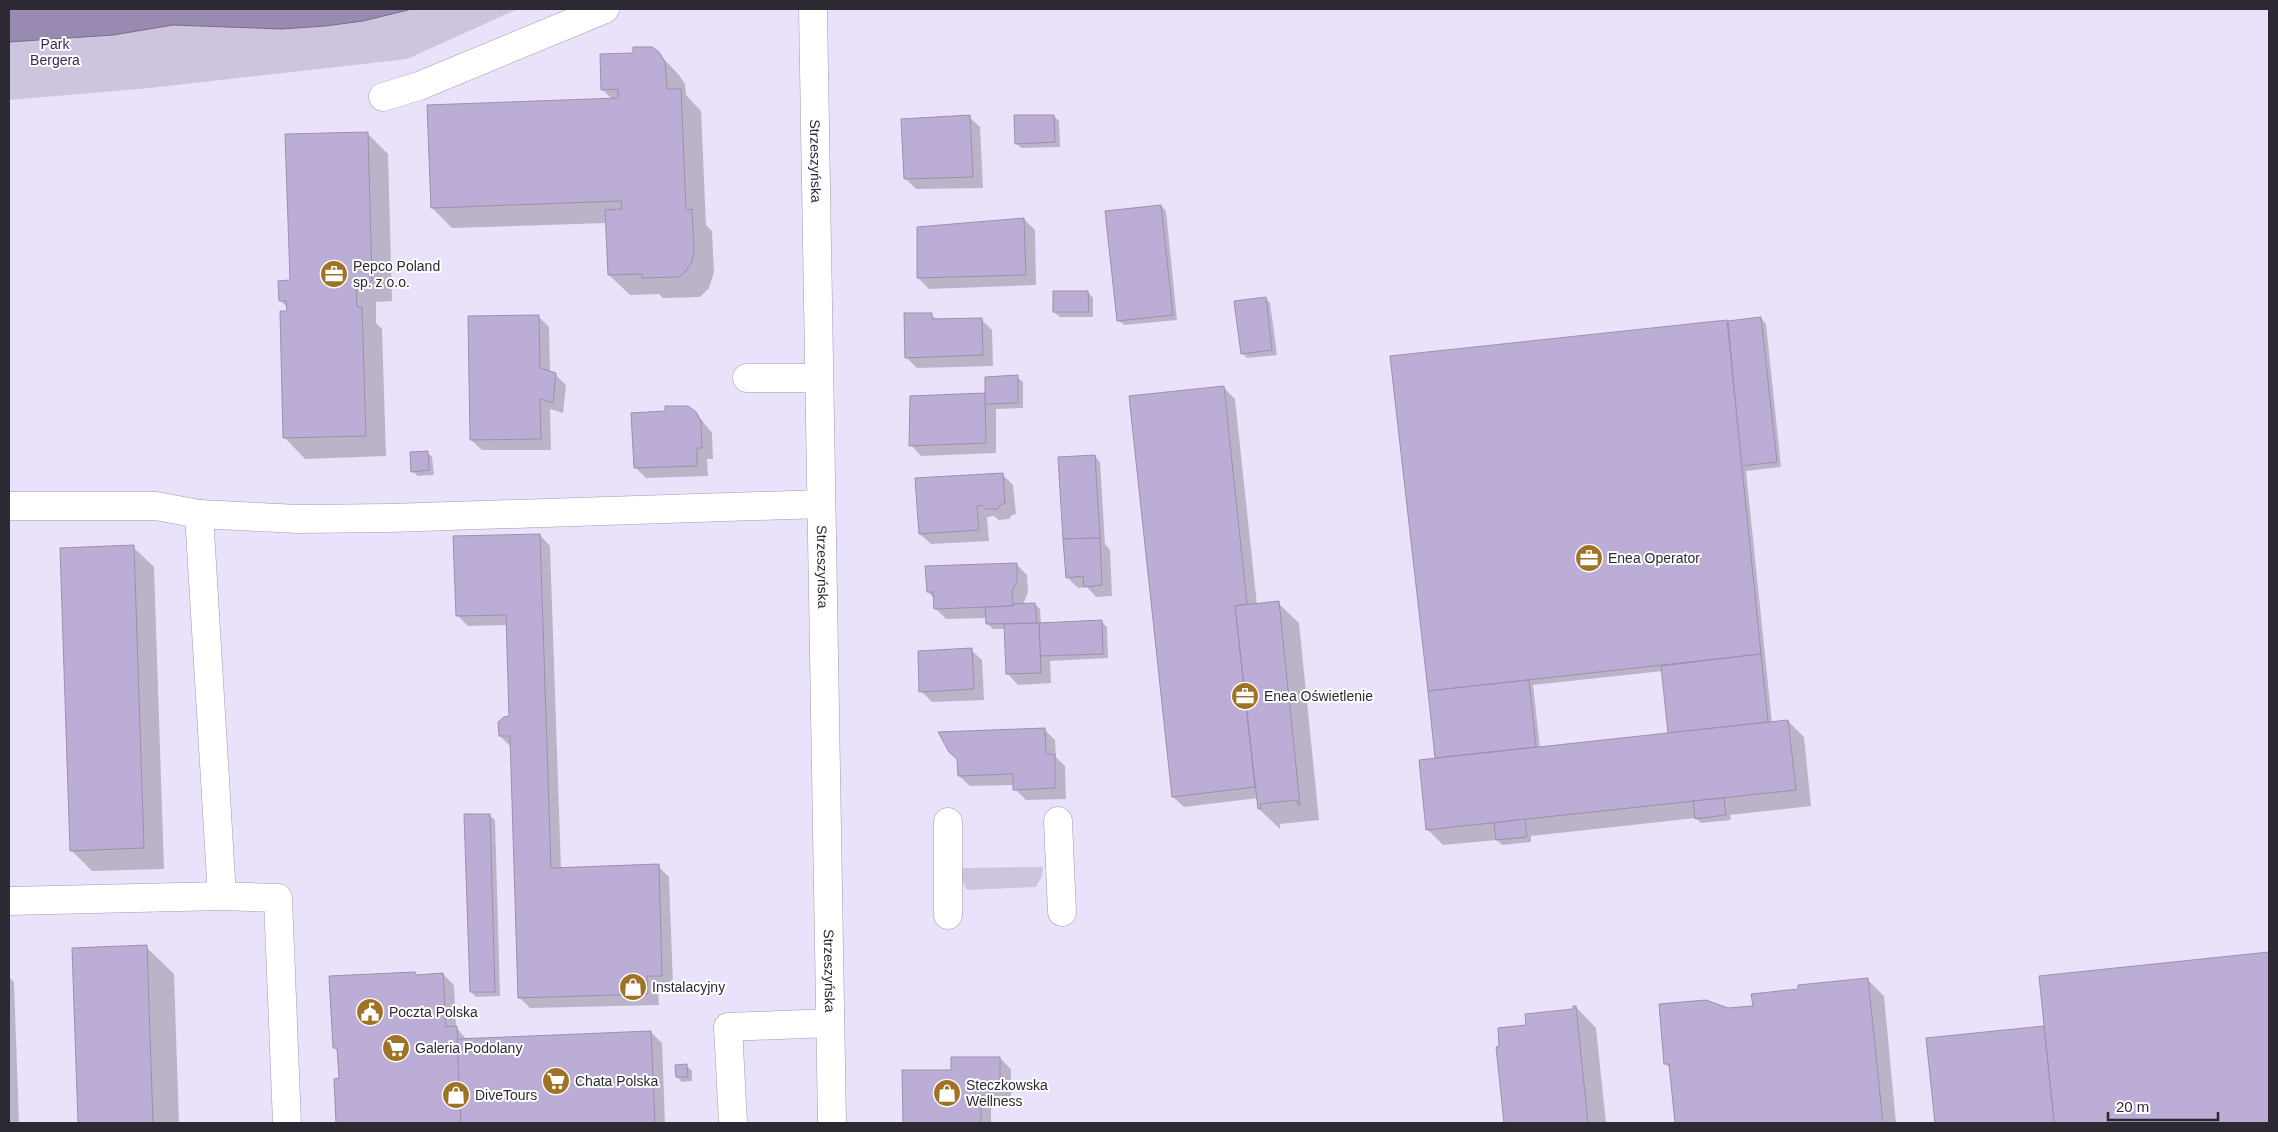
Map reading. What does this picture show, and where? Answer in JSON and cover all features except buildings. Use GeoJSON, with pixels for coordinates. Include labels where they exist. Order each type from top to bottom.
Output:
{"type":"FeatureCollection","features":[{"type":"Feature","properties":{"kind":"street"},"geometry":{"type":"LineString","coordinates":[[383,97],[419,86],[605,9]]}},
{"type":"Feature","properties":{"kind":"street","name":"Strzeszyńska"},"geometry":{"type":"LineString","coordinates":[[813,9],[832,1123]]}},
{"type":"Feature","properties":{"kind":"street"},"geometry":{"type":"LineString","coordinates":[[748,378],[818,378]]}},
{"type":"Feature","properties":{"kind":"street"},"geometry":{"type":"LineString","coordinates":[[9,506],[156,506],[199,514],[298,519],[390,518],[821,504]]}},
{"type":"Feature","properties":{"kind":"street"},"geometry":{"type":"LineString","coordinates":[[199,514],[222,896]]}},
{"type":"Feature","properties":{"kind":"street"},"geometry":{"type":"LineString","coordinates":[[1058,821],[1062,912]]}},
{"type":"Feature","properties":{"kind":"street"},"geometry":{"type":"LineString","coordinates":[[948,822],[948,915]]}},
{"type":"Feature","properties":{"kind":"street"},"geometry":{"type":"LineString","coordinates":[[9,902],[222,896],[278,898],[287,1123]]}},
{"type":"Feature","properties":{"kind":"street"},"geometry":{"type":"LineString","coordinates":[[733,1123],[728,1028],[830,1023]]}},
{"type":"Feature","properties":{"kind":"green space","name":"Park Bergera"},"geometry":{"type":"Polygon","coordinates":[[[9,9],[518,9],[407,59],[150,88],[9,100],[9,9]]]}},
{"type":"Feature","properties":{"kind":"green space"},"geometry":{"type":"Polygon","coordinates":[[[1043,867],[1042,876],[1036,887],[967,890],[961,879],[961,868],[1043,867]]]}},
{"type":"Feature","properties":{"kind":"shaded area"},"geometry":{"type":"Polygon","coordinates":[[[9,9],[412,9],[363,21],[325,26],[282,29],[173,25],[113,35],[9,42],[9,9]]]}},
{"type":"Feature","properties":{"kind":"place","name":"Pepco Poland sp. z o.o."},"geometry":{"type":"Point","coordinates":[334,274]}},
{"type":"Feature","properties":{"kind":"place","name":"Enea Operator"},"geometry":{"type":"Point","coordinates":[1589,558]}},
{"type":"Feature","properties":{"kind":"place","name":"Enea Oświetlenie"},"geometry":{"type":"Point","coordinates":[1245,696]}},
{"type":"Feature","properties":{"kind":"place","name":"Instalacyjny"},"geometry":{"type":"Point","coordinates":[633,987]}},
{"type":"Feature","properties":{"kind":"place","name":"Poczta Polska"},"geometry":{"type":"Point","coordinates":[370,1012]}},
{"type":"Feature","properties":{"kind":"place","name":"Galeria Podolany"},"geometry":{"type":"Point","coordinates":[396,1048]}},
{"type":"Feature","properties":{"kind":"place","name":"Chata Polska"},"geometry":{"type":"Point","coordinates":[556,1081]}},
{"type":"Feature","properties":{"kind":"place","name":"Steczkowska Wellness"},"geometry":{"type":"Point","coordinates":[947,1093]}},
{"type":"Feature","properties":{"kind":"place","name":"DiveTours"},"geometry":{"type":"Point","coordinates":[456,1095]}}]}
